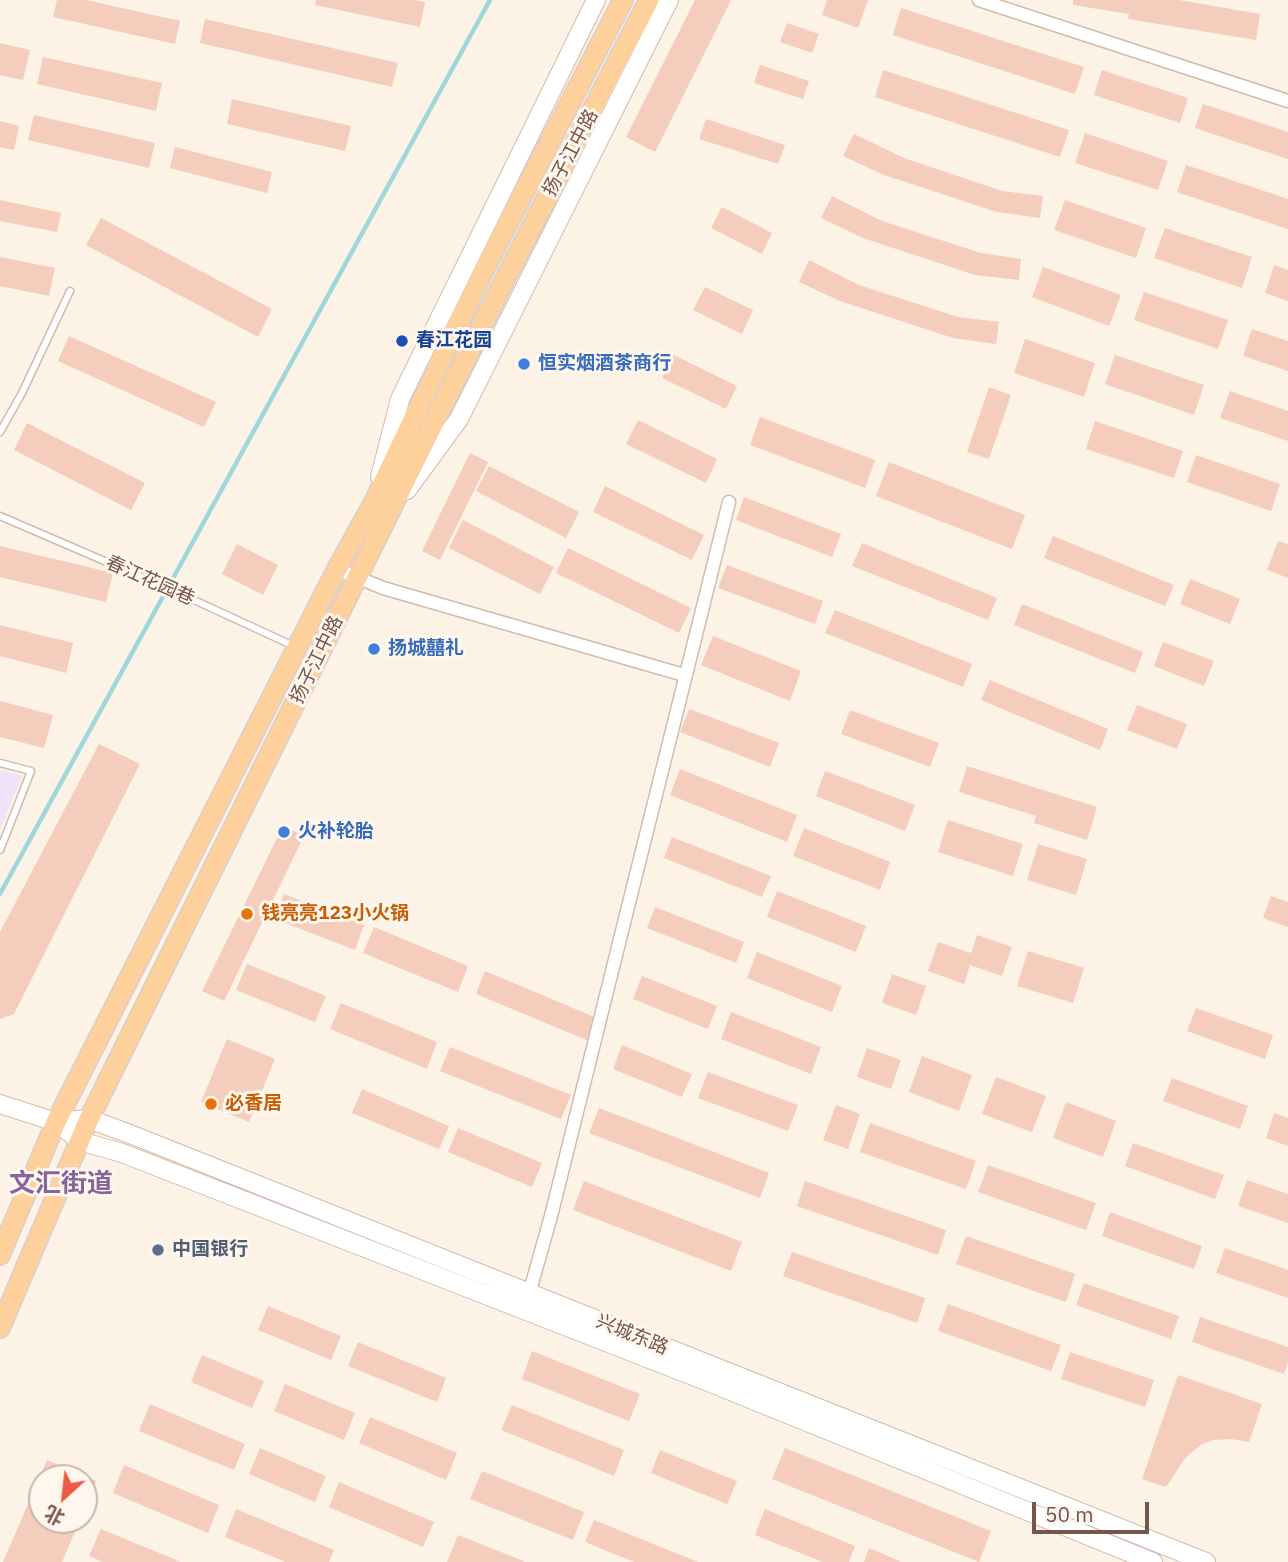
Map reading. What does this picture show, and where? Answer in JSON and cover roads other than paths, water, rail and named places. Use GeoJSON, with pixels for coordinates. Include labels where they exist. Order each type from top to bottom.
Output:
{"type":"FeatureCollection","features":[{"type":"Feature","properties":{"kind":"main road","name":"扬子江中路"},"geometry":{"type":"LineString","coordinates":[[0,1255],[56,1122],[337,569],[374,502],[483,272],[623,0]]}},
{"type":"Feature","properties":{"kind":"main road","name":"扬子江中路"},"geometry":{"type":"LineString","coordinates":[[0,1328],[89,1119],[507,275],[649,0]]}},
{"type":"Feature","properties":{"kind":"street"},"geometry":{"type":"LineString","coordinates":[[374,502],[400,399],[596,0]]}},
{"type":"Feature","properties":{"kind":"street"},"geometry":{"type":"LineString","coordinates":[[393,509],[460,419],[668,0]]}},
{"type":"Feature","properties":{"kind":"street"},"geometry":{"type":"LineString","coordinates":[[979,0],[1288,101]]}},
{"type":"Feature","properties":{"kind":"street"},"geometry":{"type":"LineString","coordinates":[[529,1294],[551,1216],[729,502]]}},
{"type":"Feature","properties":{"kind":"street"},"geometry":{"type":"LineString","coordinates":[[337,569],[383,588],[684,675]]}},
{"type":"Feature","properties":{"kind":"street","name":"兴城东路"},"geometry":{"type":"LineString","coordinates":[[0,1104],[56,1122],[80,1140],[122,1153],[693,1376],[1153,1562]]}},
{"type":"Feature","properties":{"kind":"street","name":"兴城东路"},"geometry":{"type":"LineString","coordinates":[[56,1122],[89,1119],[1206,1562]]}},
{"type":"Feature","properties":{"kind":"lane"},"geometry":{"type":"LineString","coordinates":[[0,432],[22,393],[70,291]]}},
{"type":"Feature","properties":{"kind":"lane","name":"春江花园巷"},"geometry":{"type":"LineString","coordinates":[[0,516],[157,583],[298,648]]}},
{"type":"Feature","properties":{"kind":"lane"},"geometry":{"type":"LineString","coordinates":[[0,763],[31,771],[0,850]]}},
{"type":"Feature","properties":{"kind":"waterway"},"geometry":{"type":"LineString","coordinates":[[0,894],[490,0]]}},
{"type":"Feature","properties":{"kind":"place","name":"春江花园"},"geometry":{"type":"Point","coordinates":[402,341]}},
{"type":"Feature","properties":{"kind":"place","name":"恒实烟酒茶商行"},"geometry":{"type":"Point","coordinates":[524,364]}},
{"type":"Feature","properties":{"kind":"place","name":"扬城囍礼"},"geometry":{"type":"Point","coordinates":[374,649]}},
{"type":"Feature","properties":{"kind":"place","name":"火补轮胎"},"geometry":{"type":"Point","coordinates":[284,832]}},
{"type":"Feature","properties":{"kind":"place","name":"钱亮亮123小火锅"},"geometry":{"type":"Point","coordinates":[247,914]}},
{"type":"Feature","properties":{"kind":"place","name":"必香居"},"geometry":{"type":"Point","coordinates":[211,1104]}},
{"type":"Feature","properties":{"kind":"place","name":"中国银行"},"geometry":{"type":"Point","coordinates":[158,1250]}},
{"type":"Feature","properties":{"kind":"district","name":"文汇街道"},"geometry":{"type":"Point","coordinates":[61,1184]}}]}
